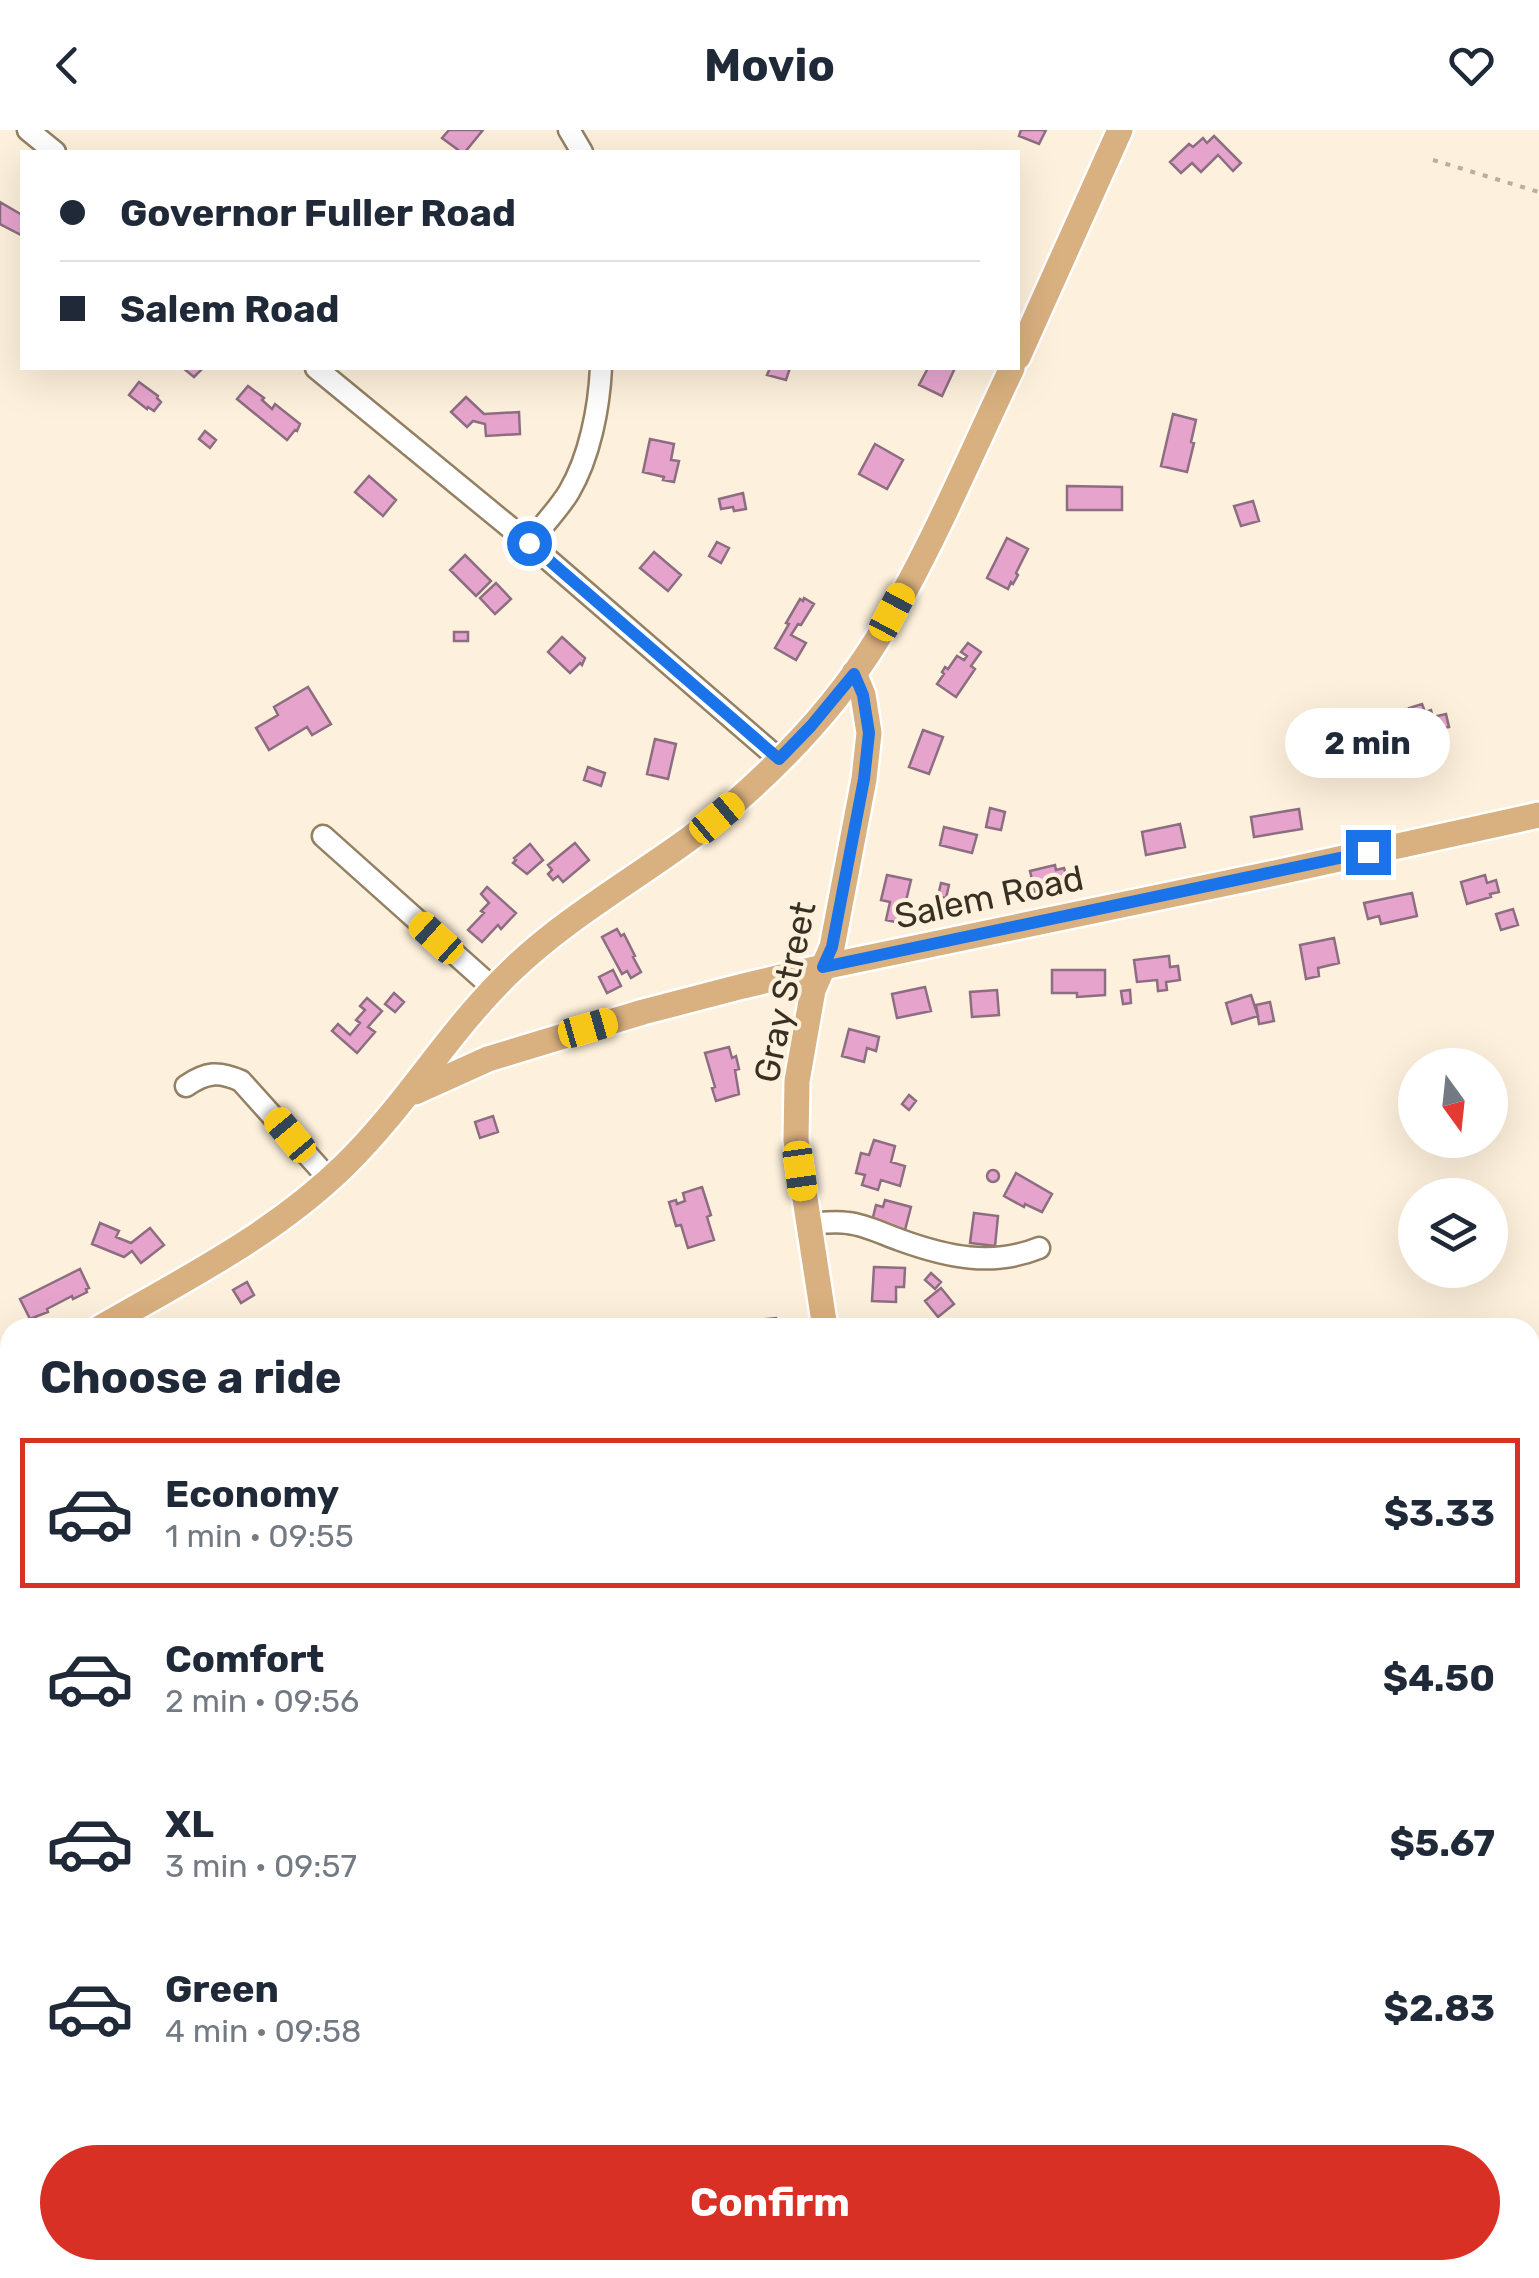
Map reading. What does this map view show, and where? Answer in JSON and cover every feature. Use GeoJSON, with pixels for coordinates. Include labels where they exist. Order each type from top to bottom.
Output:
{"type":"FeatureCollection","features":[{"type":"Feature","properties":{"kind":"main road"},"geometry":{"type":"LineString","coordinates":[[1020,353],[1120,130]]}},
{"type":"Feature","properties":{"kind":"main road"},"geometry":{"type":"LineString","coordinates":[[119,1318],[244,1246],[330,1180],[406,1097],[454,1033],[515,966],[717,818],[811,726],[878,638],[1011,370]]}},
{"type":"Feature","properties":{"kind":"main road","name":"Gray Street"},"geometry":{"type":"LineString","coordinates":[[824,1318],[796,1140],[796,1081],[813,990],[832,947],[864,779],[869,733],[863,695],[854,674]]}},
{"type":"Feature","properties":{"kind":"main road","name":"Salem Road"},"geometry":{"type":"LineString","coordinates":[[406,1097],[488,1058],[643,1012],[823,967],[1539,815]]}},
{"type":"Feature","properties":{"kind":"main road"},"geometry":{"type":"LineString","coordinates":[[454,1033],[488,1058]]}},
{"type":"Feature","properties":{"kind":"street"},"geometry":{"type":"LineString","coordinates":[[28,130],[53,150]]}},
{"type":"Feature","properties":{"kind":"street"},"geometry":{"type":"LineString","coordinates":[[318,370],[529,543],[779,759]]}},
{"type":"Feature","properties":{"kind":"street"},"geometry":{"type":"LineString","coordinates":[[529,543],[570,491],[579,472],[598,402],[601,370]]}},
{"type":"Feature","properties":{"kind":"street"},"geometry":{"type":"LineString","coordinates":[[323,836],[493,988]]}},
{"type":"Feature","properties":{"kind":"street"},"geometry":{"type":"LineString","coordinates":[[186,1086],[202,1075],[231,1076],[241,1081],[330,1180]]}},
{"type":"Feature","properties":{"kind":"street"},"geometry":{"type":"LineString","coordinates":[[808,1224],[860,1225],[928,1250],[983,1259],[1006,1259],[1039,1248]]}},
{"type":"Feature","properties":{"kind":"path"},"geometry":{"type":"LineString","coordinates":[[1432,160],[1539,192]]}},
{"type":"Feature","properties":{"kind":"building"},"geometry":{"type":"Polygon","coordinates":[[[449,130],[483,130],[467,150],[458,150],[442,138],[449,130]]]}},
{"type":"Feature","properties":{"kind":"building"},"geometry":{"type":"Polygon","coordinates":[[[1021,130],[1046,130],[1039,144],[1019,136],[1021,130]]]}},
{"type":"Feature","properties":{"kind":"building"},"geometry":{"type":"Polygon","coordinates":[[[1214,136],[1241,163],[1233,171],[1218,155],[1201,172],[1192,163],[1181,173],[1170,162],[1189,144],[1193,147],[1203,138],[1207,143],[1214,136]]]}},
{"type":"Feature","properties":{"kind":"building"},"geometry":{"type":"Polygon","coordinates":[[[0,202],[20,214],[20,234],[0,224],[0,202]]]}},
{"type":"Feature","properties":{"kind":"building"},"geometry":{"type":"Polygon","coordinates":[[[769,370],[789,370],[786,380],[767,375],[769,370]]]}},
{"type":"Feature","properties":{"kind":"building"},"geometry":{"type":"Polygon","coordinates":[[[927,370],[954,370],[942,396],[919,385],[927,370]]]}},
{"type":"Feature","properties":{"kind":"building"},"geometry":{"type":"Polygon","coordinates":[[[139,382],[158,396],[161,402],[154,411],[129,395],[139,382]]]}},
{"type":"Feature","properties":{"kind":"building"},"geometry":{"type":"Polygon","coordinates":[[[248,386],[272,409],[275,404],[300,424],[287,440],[237,399],[248,386]]]}},
{"type":"Feature","properties":{"kind":"building"},"geometry":{"type":"Polygon","coordinates":[[[466,397],[484,414],[519,412],[520,434],[486,436],[485,424],[473,421],[467,427],[451,412],[466,397]]]}},
{"type":"Feature","properties":{"kind":"building"},"geometry":{"type":"Polygon","coordinates":[[[1173,414],[1196,420],[1187,472],[1161,466],[1173,414]]]}},
{"type":"Feature","properties":{"kind":"building"},"geometry":{"type":"Polygon","coordinates":[[[205,431],[216,440],[210,448],[199,439],[205,431]]]}},
{"type":"Feature","properties":{"kind":"building"},"geometry":{"type":"Polygon","coordinates":[[[650,439],[674,444],[671,460],[679,461],[674,482],[643,472],[650,439]]]}},
{"type":"Feature","properties":{"kind":"building"},"geometry":{"type":"Polygon","coordinates":[[[875,444],[903,460],[887,489],[859,474],[875,444]]]}},
{"type":"Feature","properties":{"kind":"building"},"geometry":{"type":"Polygon","coordinates":[[[369,476],[396,500],[383,516],[355,492],[369,476]]]}},
{"type":"Feature","properties":{"kind":"building"},"geometry":{"type":"Polygon","coordinates":[[[1067,486],[1122,487],[1122,510],[1067,510],[1067,486]]]}},
{"type":"Feature","properties":{"kind":"building"},"geometry":{"type":"Polygon","coordinates":[[[743,493],[746,509],[721,509],[719,499],[743,493]]]}},
{"type":"Feature","properties":{"kind":"building"},"geometry":{"type":"Polygon","coordinates":[[[1253,501],[1259,521],[1241,526],[1234,506],[1253,501]]]}},
{"type":"Feature","properties":{"kind":"building"},"geometry":{"type":"Polygon","coordinates":[[[1007,538],[1028,549],[1008,589],[987,578],[1007,538]]]}},
{"type":"Feature","properties":{"kind":"building"},"geometry":{"type":"Polygon","coordinates":[[[717,542],[729,548],[721,563],[709,556],[717,542]]]}},
{"type":"Feature","properties":{"kind":"building"},"geometry":{"type":"Polygon","coordinates":[[[654,552],[681,575],[668,591],[640,568],[654,552]]]}},
{"type":"Feature","properties":{"kind":"building"},"geometry":{"type":"Polygon","coordinates":[[[465,555],[491,581],[476,596],[450,570],[465,555]]]}},
{"type":"Feature","properties":{"kind":"building"},"geometry":{"type":"Polygon","coordinates":[[[496,583],[511,599],[495,614],[480,598],[496,583]]]}},
{"type":"Feature","properties":{"kind":"building"},"geometry":{"type":"Polygon","coordinates":[[[804,598],[814,604],[791,635],[806,643],[796,660],[775,648],[789,624],[786,623],[804,598]]]}},
{"type":"Feature","properties":{"kind":"building"},"geometry":{"type":"Polygon","coordinates":[[[454,632],[468,632],[468,641],[454,641],[454,632]]]}},
{"type":"Feature","properties":{"kind":"building"},"geometry":{"type":"Polygon","coordinates":[[[562,637],[585,658],[570,673],[548,652],[562,637]]]}},
{"type":"Feature","properties":{"kind":"building"},"geometry":{"type":"Polygon","coordinates":[[[968,643],[981,652],[971,666],[975,669],[956,697],[937,684],[945,667],[948,669],[957,656],[964,660],[967,656],[961,652],[968,643]]]}},
{"type":"Feature","properties":{"kind":"building"},"geometry":{"type":"Polygon","coordinates":[[[308,687],[331,724],[312,735],[307,727],[269,750],[256,728],[278,715],[274,707],[308,687]]]}},
{"type":"Feature","properties":{"kind":"building"},"geometry":{"type":"Polygon","coordinates":[[[1422,704],[1433,717],[1446,714],[1449,727],[1434,730],[1435,735],[1379,746],[1380,749],[1359,756],[1350,727],[1377,719],[1379,726],[1411,716],[1409,708],[1422,704]]]}},
{"type":"Feature","properties":{"kind":"building"},"geometry":{"type":"Polygon","coordinates":[[[923,730],[943,737],[929,774],[909,767],[923,730]]]}},
{"type":"Feature","properties":{"kind":"building"},"geometry":{"type":"Polygon","coordinates":[[[655,739],[676,744],[668,779],[647,774],[655,739]]]}},
{"type":"Feature","properties":{"kind":"building"},"geometry":{"type":"Polygon","coordinates":[[[588,767],[605,773],[601,786],[584,780],[588,767]]]}},
{"type":"Feature","properties":{"kind":"building"},"geometry":{"type":"Polygon","coordinates":[[[990,808],[1005,812],[1001,830],[986,827],[990,808]]]}},
{"type":"Feature","properties":{"kind":"building"},"geometry":{"type":"Polygon","coordinates":[[[1299,809],[1302,829],[1254,837],[1251,817],[1299,809]]]}},
{"type":"Feature","properties":{"kind":"building"},"geometry":{"type":"Polygon","coordinates":[[[1180,824],[1185,847],[1146,855],[1142,832],[1180,824]]]}},
{"type":"Feature","properties":{"kind":"building"},"geometry":{"type":"Polygon","coordinates":[[[944,827],[977,835],[972,853],[940,845],[944,827]]]}},
{"type":"Feature","properties":{"kind":"building"},"geometry":{"type":"Polygon","coordinates":[[[575,843],[589,860],[563,882],[558,876],[553,880],[548,865],[575,843]]]}},
{"type":"Feature","properties":{"kind":"building"},"geometry":{"type":"Polygon","coordinates":[[[530,844],[543,860],[527,874],[513,863],[530,844]]]}},
{"type":"Feature","properties":{"kind":"building"},"geometry":{"type":"Polygon","coordinates":[[[1055,865],[1056,870],[1064,868],[1067,877],[1058,879],[1060,886],[1035,892],[1030,871],[1055,865]]]}},
{"type":"Feature","properties":{"kind":"building"},"geometry":{"type":"Polygon","coordinates":[[[887,875],[911,880],[905,924],[886,920],[890,902],[881,900],[887,875]]]}},
{"type":"Feature","properties":{"kind":"building"},"geometry":{"type":"Polygon","coordinates":[[[1485,875],[1487,883],[1496,880],[1499,892],[1467,904],[1461,882],[1485,875]]]}},
{"type":"Feature","properties":{"kind":"building"},"geometry":{"type":"Polygon","coordinates":[[[941,883],[949,885],[946,898],[938,896],[941,883]]]}},
{"type":"Feature","properties":{"kind":"building"},"geometry":{"type":"Polygon","coordinates":[[[487,887],[516,913],[482,942],[468,930],[489,903],[481,894],[487,887]]]}},
{"type":"Feature","properties":{"kind":"building"},"geometry":{"type":"Polygon","coordinates":[[[1412,893],[1417,916],[1381,924],[1379,916],[1368,919],[1364,903],[1412,893]]]}},
{"type":"Feature","properties":{"kind":"building"},"geometry":{"type":"Polygon","coordinates":[[[1513,909],[1518,925],[1501,930],[1496,914],[1513,909]]]}},
{"type":"Feature","properties":{"kind":"building"},"geometry":{"type":"Polygon","coordinates":[[[617,929],[621,936],[624,934],[641,972],[631,978],[627,971],[622,974],[602,937],[617,929]]]}},
{"type":"Feature","properties":{"kind":"building"},"geometry":{"type":"Polygon","coordinates":[[[1334,938],[1339,963],[1318,968],[1319,976],[1306,979],[1300,945],[1334,938]]]}},
{"type":"Feature","properties":{"kind":"building"},"geometry":{"type":"Polygon","coordinates":[[[1169,956],[1170,967],[1178,966],[1180,980],[1166,982],[1167,990],[1158,991],[1157,980],[1137,982],[1134,960],[1169,956]]]}},
{"type":"Feature","properties":{"kind":"building"},"geometry":{"type":"Polygon","coordinates":[[[613,970],[621,986],[607,993],[599,977],[613,970]]]}},
{"type":"Feature","properties":{"kind":"building"},"geometry":{"type":"Polygon","coordinates":[[[1052,970],[1105,970],[1105,995],[1077,997],[1077,993],[1052,993],[1052,970]]]}},
{"type":"Feature","properties":{"kind":"building"},"geometry":{"type":"Polygon","coordinates":[[[925,987],[931,1011],[897,1018],[892,994],[925,987]]]}},
{"type":"Feature","properties":{"kind":"building"},"geometry":{"type":"Polygon","coordinates":[[[997,990],[999,1015],[972,1017],[970,992],[997,990]]]}},
{"type":"Feature","properties":{"kind":"building"},"geometry":{"type":"Polygon","coordinates":[[[1130,990],[1131,1003],[1123,1004],[1121,991],[1130,990]]]}},
{"type":"Feature","properties":{"kind":"building"},"geometry":{"type":"Polygon","coordinates":[[[394,993],[404,1002],[395,1012],[385,1004],[394,993]]]}},
{"type":"Feature","properties":{"kind":"building"},"geometry":{"type":"Polygon","coordinates":[[[1251,995],[1258,1016],[1232,1024],[1226,1003],[1251,995]]]}},
{"type":"Feature","properties":{"kind":"building"},"geometry":{"type":"Polygon","coordinates":[[[367,998],[382,1011],[368,1027],[375,1032],[357,1053],[332,1031],[338,1024],[350,1035],[360,1023],[356,1020],[365,1010],[360,1006],[367,998]]]}},
{"type":"Feature","properties":{"kind":"building"},"geometry":{"type":"Polygon","coordinates":[[[1270,1002],[1274,1021],[1259,1024],[1256,1005],[1270,1002]]]}},
{"type":"Feature","properties":{"kind":"building"},"geometry":{"type":"Polygon","coordinates":[[[849,1029],[879,1037],[876,1051],[867,1048],[864,1062],[842,1056],[849,1029]]]}},
{"type":"Feature","properties":{"kind":"building"},"geometry":{"type":"Polygon","coordinates":[[[729,1047],[739,1069],[735,1070],[739,1094],[716,1101],[705,1053],[729,1047]]]}},
{"type":"Feature","properties":{"kind":"building"},"geometry":{"type":"Polygon","coordinates":[[[909,1095],[916,1101],[909,1110],[902,1104],[909,1095]]]}},
{"type":"Feature","properties":{"kind":"building"},"geometry":{"type":"Polygon","coordinates":[[[493,1116],[498,1132],[480,1138],[475,1122],[493,1116]]]}},
{"type":"Feature","properties":{"kind":"building"},"geometry":{"type":"Polygon","coordinates":[[[874,1140],[895,1146],[891,1162],[905,1166],[900,1186],[881,1180],[878,1190],[862,1185],[865,1175],[856,1173],[861,1153],[869,1155],[874,1140]]]}},
{"type":"Feature","properties":{"kind":"building"},"geometry":{"type":"Polygon","coordinates":[[[993,1170],[999,1176],[993,1182],[987,1176],[993,1170]]]}},
{"type":"Feature","properties":{"kind":"building"},"geometry":{"type":"Polygon","coordinates":[[[1016,1173],[1052,1194],[1042,1212],[1004,1196],[1016,1173]]]}},
{"type":"Feature","properties":{"kind":"building"},"geometry":{"type":"Polygon","coordinates":[[[702,1187],[714,1240],[688,1248],[669,1202],[685,1201],[683,1193],[702,1187]]]}},
{"type":"Feature","properties":{"kind":"building"},"geometry":{"type":"Polygon","coordinates":[[[885,1200],[911,1207],[905,1230],[872,1221],[876,1205],[883,1207],[885,1200]]]}},
{"type":"Feature","properties":{"kind":"building"},"geometry":{"type":"Polygon","coordinates":[[[974,1213],[998,1216],[995,1246],[970,1243],[974,1213]]]}},
{"type":"Feature","properties":{"kind":"building"},"geometry":{"type":"Polygon","coordinates":[[[100,1223],[119,1231],[116,1237],[131,1243],[150,1228],[164,1245],[141,1263],[132,1251],[124,1257],[92,1244],[100,1223]]]}},
{"type":"Feature","properties":{"kind":"building"},"geometry":{"type":"Polygon","coordinates":[[[874,1267],[905,1268],[904,1287],[896,1287],[896,1302],[872,1301],[874,1267]]]}},
{"type":"Feature","properties":{"kind":"building"},"geometry":{"type":"Polygon","coordinates":[[[80,1269],[89,1288],[33,1318],[20,1299],[80,1269]]]}},
{"type":"Feature","properties":{"kind":"building"},"geometry":{"type":"Polygon","coordinates":[[[931,1273],[941,1282],[935,1289],[925,1280],[931,1273]]]}},
{"type":"Feature","properties":{"kind":"building"},"geometry":{"type":"Polygon","coordinates":[[[247,1282],[254,1295],[241,1303],[233,1290],[247,1282]]]}},
{"type":"Feature","properties":{"kind":"building"},"geometry":{"type":"Polygon","coordinates":[[[941,1288],[954,1304],[938,1317],[925,1301],[941,1288]]]}},
{"type":"Feature","properties":{"kind":"route"},"geometry":{"type":"LineString","coordinates":[[529,543],[779,759],[854,674],[863,695],[869,733],[832,947],[823,967],[1368,852]]}}]}
